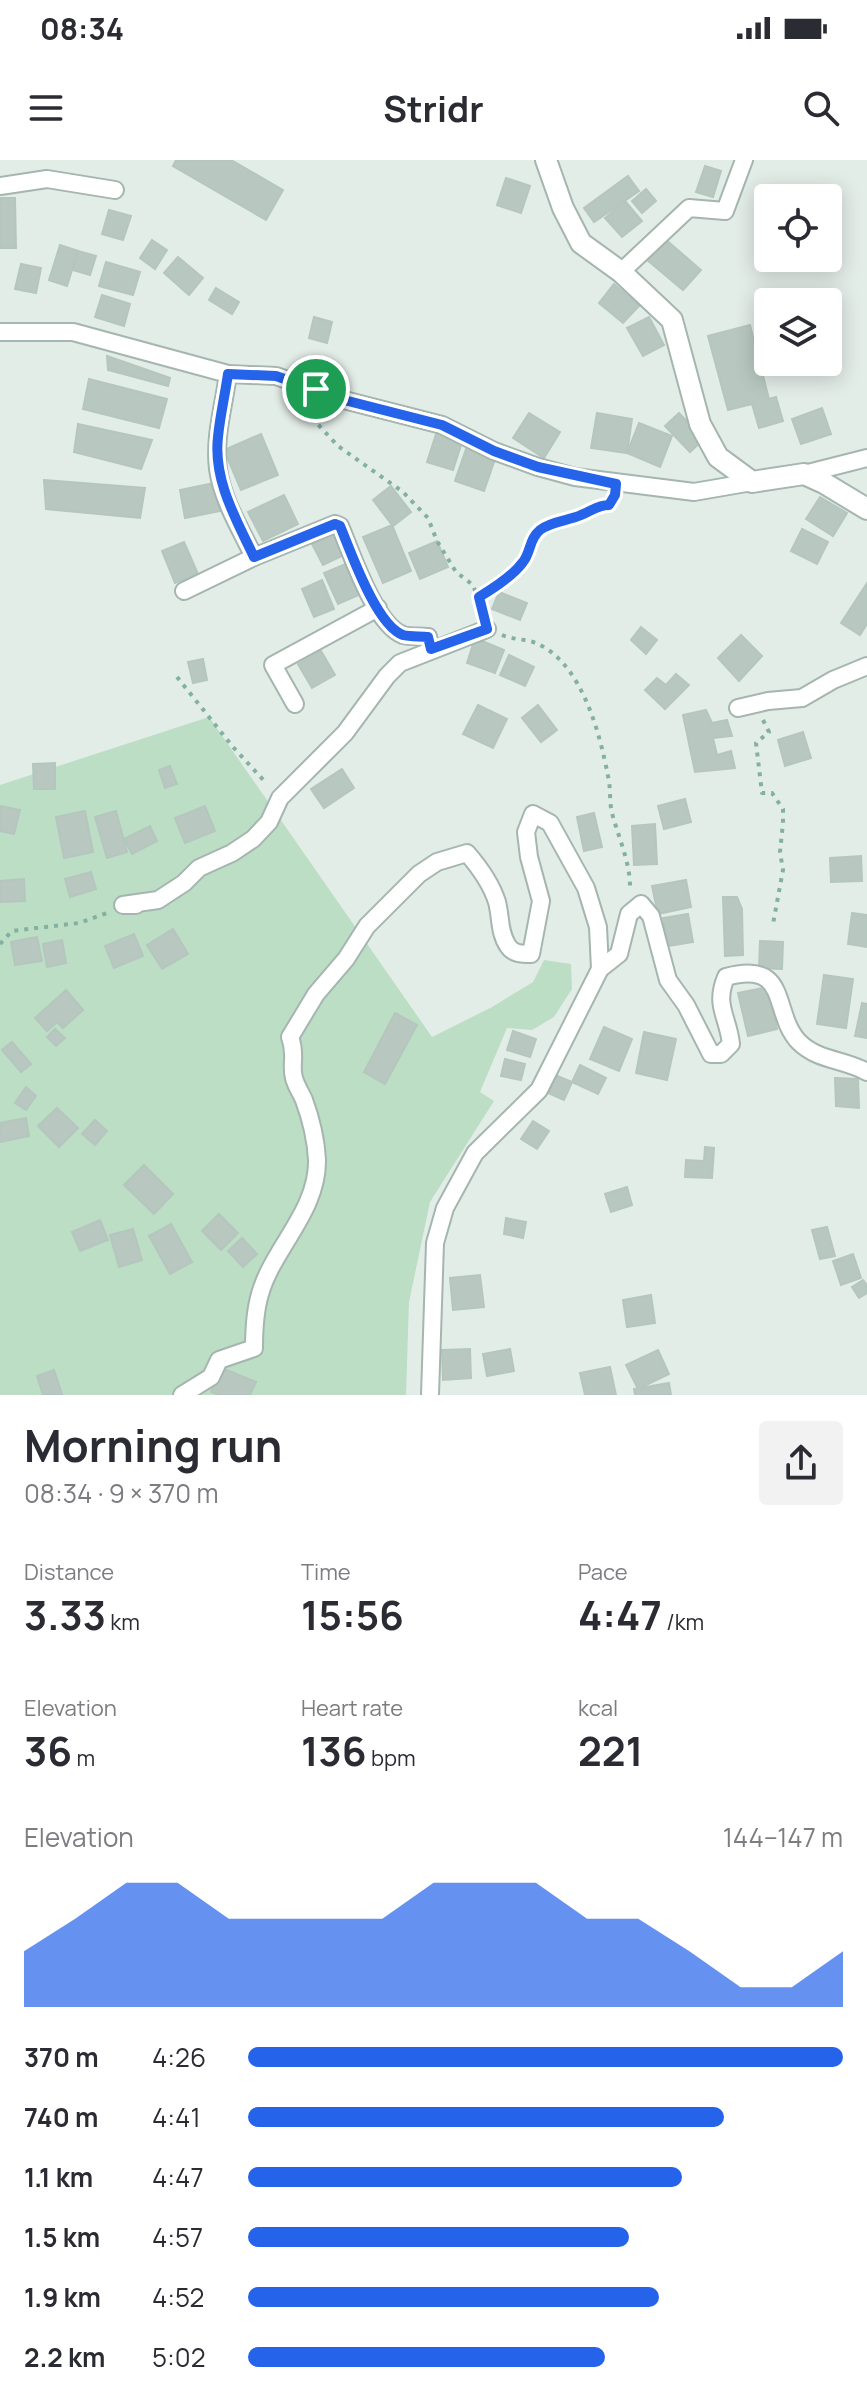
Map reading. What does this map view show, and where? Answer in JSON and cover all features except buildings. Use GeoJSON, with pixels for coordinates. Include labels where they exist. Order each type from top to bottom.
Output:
{"type":"FeatureCollection","features":[{"type":"Feature","properties":{"kind":"street"},"geometry":{"type":"LineString","coordinates":[[546,160],[563,208],[581,243],[621,272],[672,320],[700,424],[718,457],[752,482]]}},
{"type":"Feature","properties":{"kind":"street"},"geometry":{"type":"LineString","coordinates":[[621,272],[689,208],[725,211],[744,160]]}},
{"type":"Feature","properties":{"kind":"street"},"geometry":{"type":"LineString","coordinates":[[0,186],[47,179],[115,190]]}},
{"type":"Feature","properties":{"kind":"street"},"geometry":{"type":"LineString","coordinates":[[0,332],[73,332],[134,346],[228,374],[276,376],[348,401],[442,425],[494,451],[538,467],[616,484],[694,492],[804,474],[867,458]]}},
{"type":"Feature","properties":{"kind":"street"},"geometry":{"type":"LineString","coordinates":[[228,374],[217,437],[218,471],[230,507],[254,557]]}},
{"type":"Feature","properties":{"kind":"street"},"geometry":{"type":"LineString","coordinates":[[804,474],[867,509]]}},
{"type":"Feature","properties":{"kind":"street"},"geometry":{"type":"LineString","coordinates":[[184,591],[254,557],[335,524],[340,526],[368,594],[385,619],[401,635],[428,637],[431,649]]}},
{"type":"Feature","properties":{"kind":"street"},"geometry":{"type":"LineString","coordinates":[[295,704],[273,665],[378,608]]}},
{"type":"Feature","properties":{"kind":"street"},"geometry":{"type":"LineString","coordinates":[[136,905],[123,905],[158,900],[184,883],[199,868],[253,839],[269,822],[280,798],[345,733],[400,663],[487,629]]}},
{"type":"Feature","properties":{"kind":"street"},"geometry":{"type":"LineString","coordinates":[[738,708],[802,698],[833,680],[867,666]]}},
{"type":"Feature","properties":{"kind":"street"},"geometry":{"type":"LineString","coordinates":[[182,1395],[211,1377],[219,1360],[254,1348],[261,1292],[305,1205],[317,1162],[312,1127],[293,1076],[295,1051],[290,1037],[316,994],[346,959],[367,926],[419,874],[437,862],[467,853],[485,875],[509,948],[519,954],[531,954],[541,901],[526,832],[533,814],[550,823],[586,888],[598,927],[600,969]]}},
{"type":"Feature","properties":{"kind":"street"},"geometry":{"type":"LineString","coordinates":[[430,1395],[435,1243],[445,1208],[475,1153],[539,1090],[600,969],[619,954],[629,914],[641,904],[651,916],[668,980],[686,1005],[711,1054],[721,1054],[731,1044],[722,1014],[720,993],[726,977],[748,971],[765,978],[778,992],[793,1034],[816,1056],[867,1072]]}},
{"type":"Feature","properties":{"kind":"path"},"geometry":{"type":"LineString","coordinates":[[276,376],[338,446],[403,492],[428,518],[437,541],[456,572],[473,585],[487,629],[520,641],[536,642],[554,655],[589,704],[597,723],[597,735],[609,777],[611,811],[631,872],[629,914]]}},
{"type":"Feature","properties":{"kind":"path"},"geometry":{"type":"LineString","coordinates":[[479,597],[515,571],[525,560],[532,538],[540,530],[583,515],[599,505],[609,505],[615,495],[616,484]]}},
{"type":"Feature","properties":{"kind":"path"},"geometry":{"type":"LineString","coordinates":[[177,677],[233,747],[280,798]]}},
{"type":"Feature","properties":{"kind":"path"},"geometry":{"type":"LineString","coordinates":[[755,703],[769,732],[756,743],[762,793],[772,793],[783,809],[780,852],[783,870],[773,924]]}},
{"type":"Feature","properties":{"kind":"path"},"geometry":{"type":"LineString","coordinates":[[0,944],[12,931],[79,923],[136,905]]}},
{"type":"Feature","properties":{"kind":"green space"},"geometry":{"type":"Polygon","coordinates":[[[209,717],[432,1037],[533,982],[544,960],[571,964],[572,989],[554,1017],[532,1030],[507,1028],[480,1092],[494,1101],[430,1202],[409,1302],[406,1395],[0,1395],[0,785],[209,717]]]}},
{"type":"Feature","properties":{"kind":"route"},"geometry":{"type":"LineString","coordinates":[[228,374],[276,376],[316,389],[348,401],[442,425],[494,451],[538,467],[616,484],[615,495],[609,505],[599,505],[583,515],[540,530],[532,538],[525,560],[515,571],[479,597],[487,629],[431,649],[428,637],[401,635],[385,619],[368,594],[340,526],[335,524],[254,557],[230,507],[218,471],[217,437],[228,374]]}}]}
